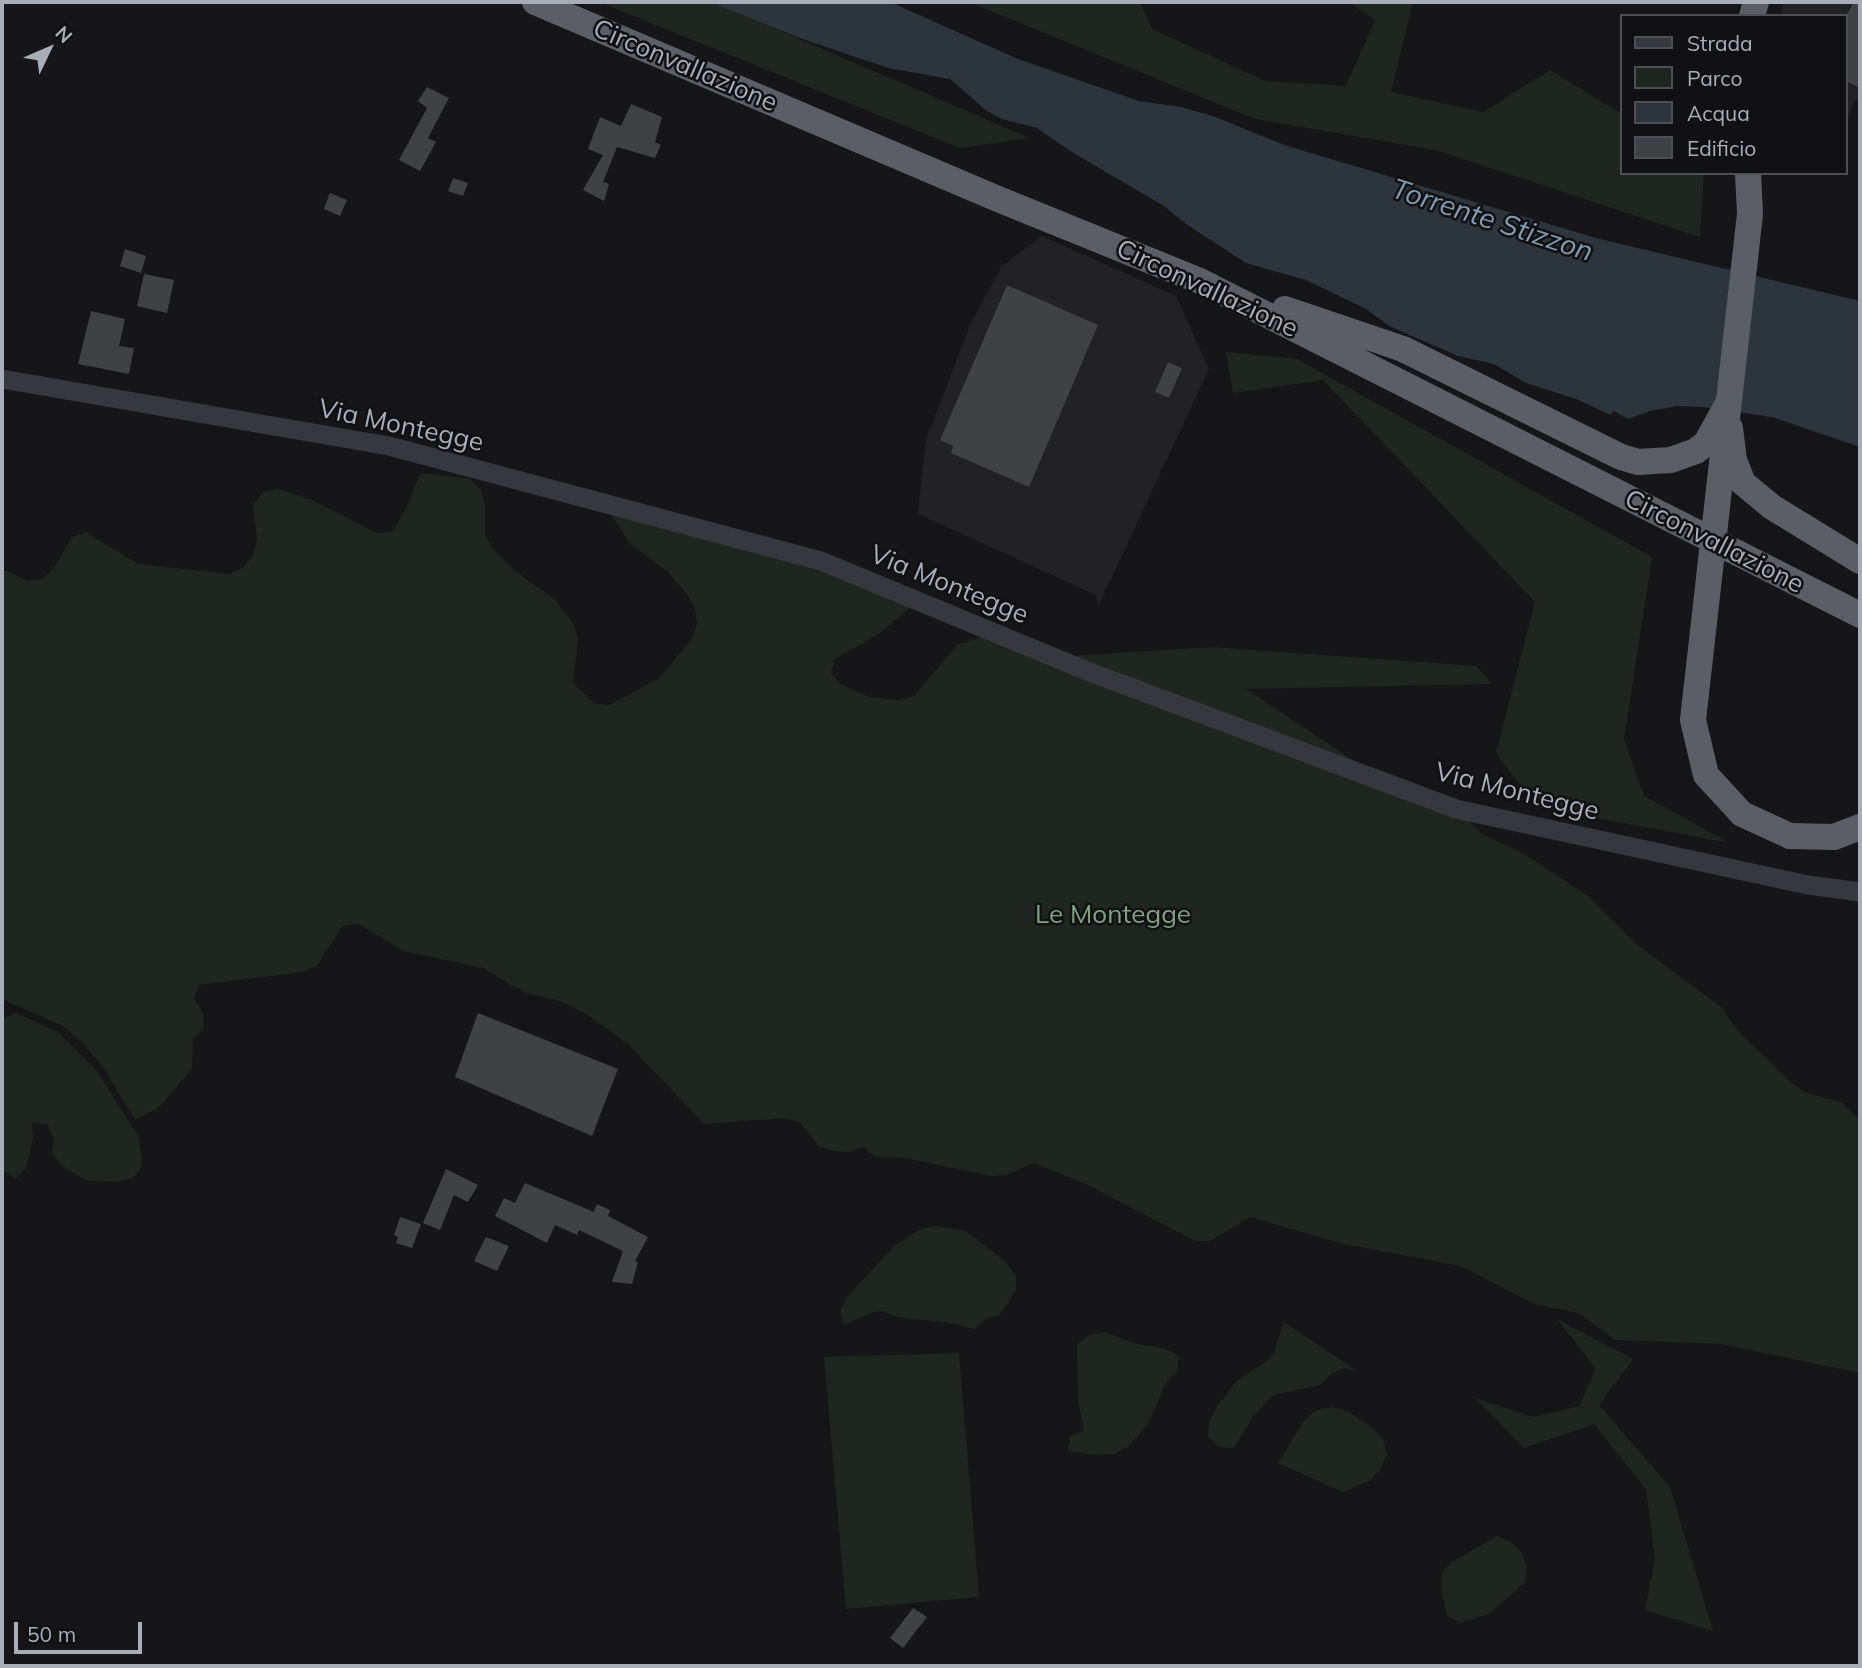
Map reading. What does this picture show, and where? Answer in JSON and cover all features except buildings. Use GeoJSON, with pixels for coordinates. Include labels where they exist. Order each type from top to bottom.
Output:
{"type":"FeatureCollection","features":[{"type":"Feature","properties":{"kind":"highway","name":"Circonvallazione"},"geometry":{"type":"LineString","coordinates":[[535,2],[998,199],[1200,281],[1860,615]]}},
{"type":"Feature","properties":{"kind":"highway"},"geometry":{"type":"LineString","coordinates":[[1748,175],[1750,214],[1693,720],[1706,775],[1742,814],[1790,836],[1834,837],[1860,827]]}},
{"type":"Feature","properties":{"kind":"highway"},"geometry":{"type":"LineString","coordinates":[[1200,281],[1403,349],[1621,457],[1655,463],[1685,456],[1706,443],[1727,405]]}},
{"type":"Feature","properties":{"kind":"highway"},"geometry":{"type":"LineString","coordinates":[[1727,405],[1734,460],[1743,483],[1772,507],[1860,561]]}},
{"type":"Feature","properties":{"kind":"highway"},"geometry":{"type":"LineString","coordinates":[[1800,586],[1860,635]]}},
{"type":"Feature","properties":{"kind":"street","name":"Via Montegge"},"geometry":{"type":"LineString","coordinates":[[2,379],[389,446],[808,558],[902,593],[1087,671],[1456,809],[1808,885],[1860,892]]}},
{"type":"Feature","properties":{"kind":"shaded area"},"geometry":{"type":"Polygon","coordinates":[[[1783,2],[1860,2],[1860,102],[1855,100],[1848,118],[1848,14],[1781,14],[1783,2]]]}},
{"type":"Feature","properties":{"kind":"shaded area"},"geometry":{"type":"Polygon","coordinates":[[[1042,236],[1176,296],[1209,369],[1098,607],[1096,595],[918,514],[926,439],[971,323],[1001,267],[1042,236]]]}},
{"type":"Feature","properties":{"kind":"green space"},"geometry":{"type":"Polygon","coordinates":[[[599,2],[713,2],[1030,138],[960,148],[599,2]]]}},
{"type":"Feature","properties":{"kind":"green space"},"geometry":{"type":"Polygon","coordinates":[[[969,2],[1140,2],[1152,29],[1265,81],[1346,86],[1375,20],[1349,2],[1413,2],[1391,92],[1483,112],[1550,70],[1620,113],[1620,175],[1704,175],[1700,237],[1435,150],[1255,119],[969,2]]]}},
{"type":"Feature","properties":{"kind":"green space"},"geometry":{"type":"Polygon","coordinates":[[[1226,352],[1297,359],[1652,557],[1624,739],[1644,796],[1730,843],[1537,807],[1496,753],[1535,602],[1323,380],[1233,393],[1226,352]]]}},
{"type":"Feature","properties":{"kind":"green space","name":"Le Montegge"},"geometry":{"type":"Polygon","coordinates":[[[420,473],[470,479],[481,490],[485,504],[485,535],[492,548],[514,570],[554,599],[573,623],[578,638],[573,683],[595,704],[610,705],[659,678],[692,639],[697,624],[695,609],[688,595],[668,572],[631,545],[604,505],[921,598],[879,634],[835,659],[831,673],[841,684],[869,697],[899,700],[914,696],[957,645],[1003,630],[1069,656],[1213,647],[1476,666],[1492,684],[1246,689],[1407,796],[1460,812],[1482,834],[1524,854],[1588,896],[1639,946],[1720,1006],[1742,1035],[1793,1084],[1806,1093],[1841,1102],[1860,1120],[1860,1373],[1721,1344],[1615,1340],[1579,1313],[1534,1304],[1461,1266],[1343,1244],[1250,1217],[1210,1241],[1195,1241],[1086,1184],[1034,1163],[1006,1175],[991,1176],[905,1158],[875,1157],[863,1147],[849,1152],[833,1151],[819,1146],[799,1122],[785,1118],[704,1124],[629,1045],[588,1015],[560,1001],[525,993],[483,968],[403,951],[357,923],[342,927],[317,965],[303,972],[198,985],[194,1000],[203,1012],[204,1028],[193,1039],[192,1069],[158,1108],[135,1120],[103,1067],[80,1040],[63,1026],[2,999],[2,569],[28,581],[43,579],[54,568],[72,537],[86,532],[138,564],[230,574],[244,567],[253,555],[257,540],[253,505],[263,492],[278,489],[312,500],[377,533],[392,532],[408,505],[420,473]]]}},
{"type":"Feature","properties":{"kind":"green space"},"geometry":{"type":"Polygon","coordinates":[[[16,1013],[58,1032],[97,1071],[139,1137],[142,1166],[133,1178],[118,1182],[87,1181],[61,1165],[52,1153],[54,1138],[47,1124],[32,1123],[33,1138],[26,1168],[15,1179],[2,1169],[2,1019],[16,1013]]]}},
{"type":"Feature","properties":{"kind":"green space"},"geometry":{"type":"Polygon","coordinates":[[[936,1226],[966,1231],[1006,1262],[1016,1275],[1016,1290],[1000,1315],[985,1319],[975,1329],[945,1322],[901,1318],[881,1311],[844,1325],[840,1311],[847,1297],[895,1245],[921,1229],[936,1226]]]}},
{"type":"Feature","properties":{"kind":"green space"},"geometry":{"type":"Polygon","coordinates":[[[1557,1319],[1633,1359],[1599,1405],[1670,1487],[1713,1631],[1645,1610],[1655,1560],[1646,1489],[1594,1424],[1524,1448],[1475,1398],[1533,1417],[1579,1406],[1596,1369],[1557,1319]]]}},
{"type":"Feature","properties":{"kind":"green space"},"geometry":{"type":"Polygon","coordinates":[[[1284,1322],[1359,1372],[1344,1368],[1331,1374],[1320,1385],[1273,1395],[1252,1418],[1234,1448],[1219,1447],[1208,1437],[1209,1422],[1216,1408],[1237,1380],[1263,1364],[1274,1353],[1284,1322]]]}},
{"type":"Feature","properties":{"kind":"green space"},"geometry":{"type":"Polygon","coordinates":[[[1104,1332],[1133,1343],[1166,1349],[1179,1356],[1177,1372],[1166,1383],[1148,1424],[1128,1447],[1114,1454],[1068,1451],[1070,1436],[1084,1431],[1078,1401],[1077,1345],[1089,1335],[1104,1332]]]}},
{"type":"Feature","properties":{"kind":"green space"},"geometry":{"type":"Polygon","coordinates":[[[959,1353],[979,1597],[846,1609],[824,1357],[959,1353]]]}},
{"type":"Feature","properties":{"kind":"green space"},"geometry":{"type":"Polygon","coordinates":[[[1332,1407],[1347,1411],[1373,1428],[1383,1439],[1387,1454],[1381,1468],[1371,1480],[1343,1492],[1278,1463],[1305,1419],[1317,1410],[1332,1407]]]}},
{"type":"Feature","properties":{"kind":"green space"},"geometry":{"type":"Polygon","coordinates":[[[1497,1536],[1511,1542],[1522,1553],[1527,1567],[1525,1582],[1489,1614],[1460,1623],[1447,1615],[1441,1590],[1442,1573],[1452,1562],[1497,1536]]]}},
{"type":"Feature","properties":{"kind":"water","name":"Torrente Stizzon"},"geometry":{"type":"Polygon","coordinates":[[[710,2],[890,2],[1018,59],[1139,101],[1181,107],[1213,116],[1284,145],[1596,238],[1860,301],[1860,447],[1772,417],[1703,407],[1677,406],[1628,419],[1614,411],[1610,415],[1579,400],[1526,383],[1494,364],[1458,356],[1389,326],[1366,309],[1306,280],[1246,263],[1186,224],[1164,206],[1070,151],[1037,128],[1002,119],[987,111],[950,79],[888,68],[797,37],[710,2]]]}}]}
